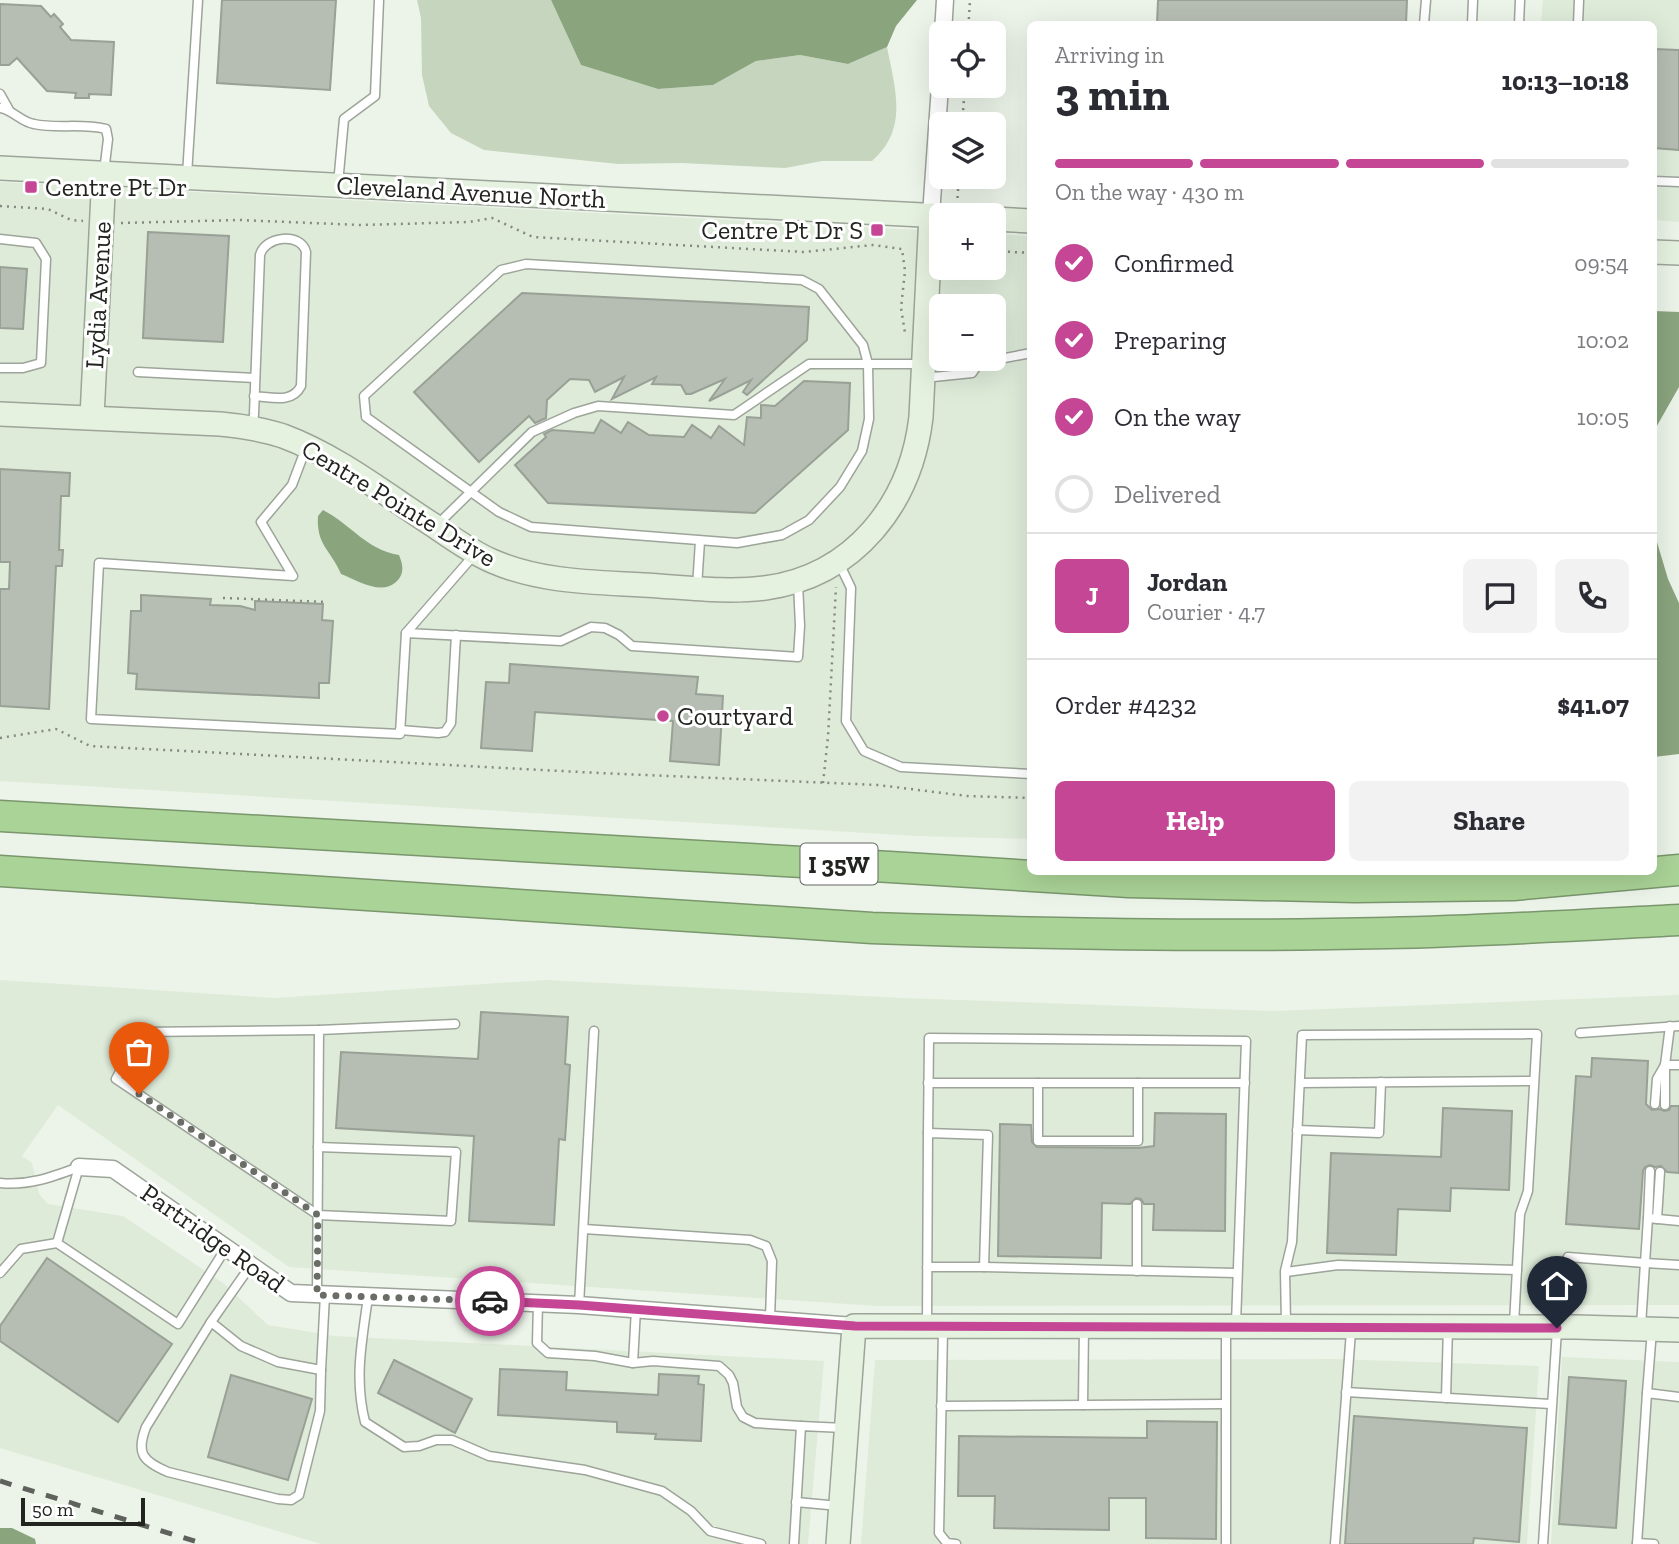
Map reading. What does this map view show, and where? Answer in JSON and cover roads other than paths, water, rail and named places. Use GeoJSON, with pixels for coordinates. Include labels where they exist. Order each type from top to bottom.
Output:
{"type":"FeatureCollection","features":[{"type":"Feature","properties":{"kind":"highway","name":"I 35W"},"geometry":{"type":"LineString","coordinates":[[0,816],[1010,876],[1204,885],[1355,887],[1513,884],[1620,875]]}},
{"type":"Feature","properties":{"kind":"highway","name":"I 35W"},"geometry":{"type":"LineString","coordinates":[[1657,872],[1679,870]]}},
{"type":"Feature","properties":{"kind":"highway","name":"I 35W"},"geometry":{"type":"LineString","coordinates":[[0,871],[872,928],[989,932],[1131,935],[1390,933],[1679,920]]}},
{"type":"Feature","properties":{"kind":"street"},"geometry":{"type":"LineString","coordinates":[[944,21],[945,0]]}},
{"type":"Feature","properties":{"kind":"street"},"geometry":{"type":"LineString","coordinates":[[936,203],[940,98]]}},
{"type":"Feature","properties":{"kind":"street","name":"Cleveland Avenue North"},"geometry":{"type":"LineString","coordinates":[[0,168],[929,216]]}},
{"type":"Feature","properties":{"kind":"street","name":"Lydia Avenue"},"geometry":{"type":"LineString","coordinates":[[92,417],[104,173]]}},
{"type":"Feature","properties":{"kind":"street"},"geometry":{"type":"LineString","coordinates":[[1006,219],[1027,220]]}},
{"type":"Feature","properties":{"kind":"street"},"geometry":{"type":"LineString","coordinates":[[1657,252],[1679,253]]}},
{"type":"Feature","properties":{"kind":"street","name":"Centre Pointe Drive"},"geometry":{"type":"LineString","coordinates":[[0,414],[220,424],[253,428],[307,446],[477,552],[520,572],[550,579],[697,588],[739,590],[768,587],[798,580],[838,560],[868,536],[886,515],[901,490],[918,442],[921,362],[929,280]]}},
{"type":"Feature","properties":{"kind":"street","name":"Partridge Road"},"geometry":{"type":"LineString","coordinates":[[79,1167],[113,1169],[291,1293],[579,1305],[855,1326]]}},
{"type":"Feature","properties":{"kind":"street"},"geometry":{"type":"LineString","coordinates":[[838,1544],[855,1326],[1514,1327],[1679,1330]]}},
{"type":"Feature","properties":{"kind":"lane"},"geometry":{"type":"LineString","coordinates":[[187,177],[198,0]]}},
{"type":"Feature","properties":{"kind":"lane"},"geometry":{"type":"LineString","coordinates":[[338,185],[344,119],[375,96],[379,0]]}},
{"type":"Feature","properties":{"kind":"lane"},"geometry":{"type":"LineString","coordinates":[[1424,21],[1426,0]]}},
{"type":"Feature","properties":{"kind":"lane"},"geometry":{"type":"LineString","coordinates":[[1472,21],[1473,0]]}},
{"type":"Feature","properties":{"kind":"lane"},"geometry":{"type":"LineString","coordinates":[[1519,21],[1520,0]]}},
{"type":"Feature","properties":{"kind":"lane"},"geometry":{"type":"LineString","coordinates":[[1578,21],[1579,0]]}},
{"type":"Feature","properties":{"kind":"lane"},"geometry":{"type":"LineString","coordinates":[[0,94],[5,109],[36,125],[106,129],[108,139],[104,173]]}},
{"type":"Feature","properties":{"kind":"lane"},"geometry":{"type":"LineString","coordinates":[[1657,181],[1679,183]]}},
{"type":"Feature","properties":{"kind":"lane"},"geometry":{"type":"LineString","coordinates":[[0,239],[36,243],[46,259],[41,363],[23,368],[0,368]]}},
{"type":"Feature","properties":{"kind":"lane"},"geometry":{"type":"LineString","coordinates":[[253,428],[254,396],[261,250],[272,240],[297,241],[304,245],[306,252],[301,386],[296,394],[288,398],[254,396]]}},
{"type":"Feature","properties":{"kind":"lane"},"geometry":{"type":"LineString","coordinates":[[526,264],[802,280],[820,289],[863,345],[868,364],[869,419],[862,452],[840,487],[809,520],[782,535],[737,543],[531,527],[499,512],[366,417],[364,396],[501,270],[526,264]]}},
{"type":"Feature","properties":{"kind":"lane"},"geometry":{"type":"LineString","coordinates":[[1006,358],[1027,354]]}},
{"type":"Feature","properties":{"kind":"lane"},"geometry":{"type":"LineString","coordinates":[[435,527],[532,432],[574,413],[598,406],[734,415],[809,365],[929,364]]}},
{"type":"Feature","properties":{"kind":"lane"},"geometry":{"type":"LineString","coordinates":[[138,372],[255,378]]}},
{"type":"Feature","properties":{"kind":"lane"},"geometry":{"type":"LineString","coordinates":[[307,446],[292,485],[261,522],[293,576],[99,563],[91,719],[400,734],[406,633],[477,552]]}},
{"type":"Feature","properties":{"kind":"lane"},"geometry":{"type":"LineString","coordinates":[[697,588],[700,541]]}},
{"type":"Feature","properties":{"kind":"lane"},"geometry":{"type":"LineString","coordinates":[[838,560],[851,588],[846,721],[864,751],[901,767],[1027,774]]}},
{"type":"Feature","properties":{"kind":"lane"},"geometry":{"type":"LineString","coordinates":[[406,633],[561,641],[591,627],[605,628],[632,646],[798,657],[798,580]]}},
{"type":"Feature","properties":{"kind":"lane"},"geometry":{"type":"LineString","coordinates":[[400,730],[438,733],[445,732],[451,723],[456,635]]}},
{"type":"Feature","properties":{"kind":"lane"},"geometry":{"type":"LineString","coordinates":[[318,1147],[456,1152],[452,1221],[318,1215],[116,1079],[141,1032],[319,1030],[455,1024]]}},
{"type":"Feature","properties":{"kind":"lane"},"geometry":{"type":"LineString","coordinates":[[1580,1033],[1674,1026],[1665,1065],[1657,1079],[1660,1105]]}},
{"type":"Feature","properties":{"kind":"lane"},"geometry":{"type":"LineString","coordinates":[[251,1265],[211,1322],[146,1427],[140,1443],[142,1454],[152,1465],[168,1472],[291,1500],[299,1495],[320,1411],[319,1030]]}},
{"type":"Feature","properties":{"kind":"lane"},"geometry":{"type":"LineString","coordinates":[[579,1305],[594,1031]]}},
{"type":"Feature","properties":{"kind":"lane"},"geometry":{"type":"LineString","coordinates":[[1286,1327],[1286,1272],[1292,1242],[1302,1035],[1536,1034],[1528,1191],[1520,1214],[1514,1327]]}},
{"type":"Feature","properties":{"kind":"lane"},"geometry":{"type":"LineString","coordinates":[[956,1544],[947,1543],[939,1533],[941,1406],[927,1267],[929,1038],[1246,1041],[1236,1273],[1225,1404],[1226,1544]]}},
{"type":"Feature","properties":{"kind":"lane"},"geometry":{"type":"LineString","coordinates":[[1665,1065],[1679,1065]]}},
{"type":"Feature","properties":{"kind":"lane"},"geometry":{"type":"LineString","coordinates":[[1300,1083],[1534,1081]]}},
{"type":"Feature","properties":{"kind":"lane"},"geometry":{"type":"LineString","coordinates":[[1297,1130],[1379,1133],[1381,1082]]}},
{"type":"Feature","properties":{"kind":"lane"},"geometry":{"type":"LineString","coordinates":[[928,1083],[1245,1083]]}},
{"type":"Feature","properties":{"kind":"lane"},"geometry":{"type":"LineString","coordinates":[[1038,1083],[1038,1140],[1138,1144],[1138,1083]]}},
{"type":"Feature","properties":{"kind":"lane"},"geometry":{"type":"LineString","coordinates":[[928,1133],[988,1135],[984,1268]]}},
{"type":"Feature","properties":{"kind":"lane"},"geometry":{"type":"LineString","coordinates":[[0,1183],[44,1181],[79,1167]]}},
{"type":"Feature","properties":{"kind":"lane"},"geometry":{"type":"LineString","coordinates":[[57,1243],[79,1167]]}},
{"type":"Feature","properties":{"kind":"lane"},"geometry":{"type":"LineString","coordinates":[[1654,1544],[1637,1543],[1647,1393],[1645,1263],[1652,1219],[1655,1171]]}},
{"type":"Feature","properties":{"kind":"lane"},"geometry":{"type":"LineString","coordinates":[[1137,1204],[1137,1271]]}},
{"type":"Feature","properties":{"kind":"lane"},"geometry":{"type":"LineString","coordinates":[[1652,1219],[1679,1221]]}},
{"type":"Feature","properties":{"kind":"lane"},"geometry":{"type":"LineString","coordinates":[[584,1229],[750,1240],[766,1246],[772,1261],[770,1319]]}},
{"type":"Feature","properties":{"kind":"lane"},"geometry":{"type":"LineString","coordinates":[[0,1273],[21,1249],[57,1243],[178,1324],[226,1248]]}},
{"type":"Feature","properties":{"kind":"lane"},"geometry":{"type":"LineString","coordinates":[[1568,1257],[1679,1265]]}},
{"type":"Feature","properties":{"kind":"lane"},"geometry":{"type":"LineString","coordinates":[[1286,1272],[1338,1265],[1517,1270]]}},
{"type":"Feature","properties":{"kind":"lane"},"geometry":{"type":"LineString","coordinates":[[927,1267],[1236,1273]]}},
{"type":"Feature","properties":{"kind":"lane"},"geometry":{"type":"LineString","coordinates":[[368,1297],[358,1370],[359,1397],[365,1422],[404,1447],[419,1446],[436,1440],[452,1440],[489,1456],[585,1470],[662,1491],[691,1511],[710,1531],[761,1544]]}},
{"type":"Feature","properties":{"kind":"lane"},"geometry":{"type":"LineString","coordinates":[[538,1303],[537,1343],[548,1353],[596,1356],[633,1363],[653,1361],[719,1366],[733,1383],[737,1407],[743,1417],[755,1423],[847,1428]]}},
{"type":"Feature","properties":{"kind":"lane"},"geometry":{"type":"LineString","coordinates":[[633,1363],[636,1309]]}},
{"type":"Feature","properties":{"kind":"lane"},"geometry":{"type":"LineString","coordinates":[[211,1322],[241,1346],[278,1362],[321,1370]]}},
{"type":"Feature","properties":{"kind":"lane"},"geometry":{"type":"LineString","coordinates":[[1083,1405],[1084,1326]]}},
{"type":"Feature","properties":{"kind":"lane"},"geometry":{"type":"LineString","coordinates":[[1335,1544],[1351,1327]]}},
{"type":"Feature","properties":{"kind":"lane"},"geometry":{"type":"LineString","coordinates":[[1446,1398],[1448,1327]]}},
{"type":"Feature","properties":{"kind":"lane"},"geometry":{"type":"LineString","coordinates":[[1543,1544],[1557,1328]]}},
{"type":"Feature","properties":{"kind":"lane"},"geometry":{"type":"LineString","coordinates":[[1346,1392],[1551,1404]]}},
{"type":"Feature","properties":{"kind":"lane"},"geometry":{"type":"LineString","coordinates":[[1647,1393],[1679,1397]]}},
{"type":"Feature","properties":{"kind":"lane"},"geometry":{"type":"LineString","coordinates":[[941,1406],[1225,1404]]}},
{"type":"Feature","properties":{"kind":"lane"},"geometry":{"type":"LineString","coordinates":[[794,1544],[801,1426]]}},
{"type":"Feature","properties":{"kind":"lane"},"geometry":{"type":"LineString","coordinates":[[796,1502],[841,1506]]}},
{"type":"Feature","properties":{"kind":"railway"},"geometry":{"type":"LineString","coordinates":[[0,1481],[204,1544]]}},
{"type":"Feature","properties":{"kind":"place","name":"Centre Pt Dr"},"geometry":{"type":"Point","coordinates":[31,187]}},
{"type":"Feature","properties":{"kind":"place","name":"Centre Pt Dr S"},"geometry":{"type":"Point","coordinates":[877,230]}},
{"type":"Feature","properties":{"kind":"place","name":"Courtyard"},"geometry":{"type":"Point","coordinates":[663,716]}}]}
